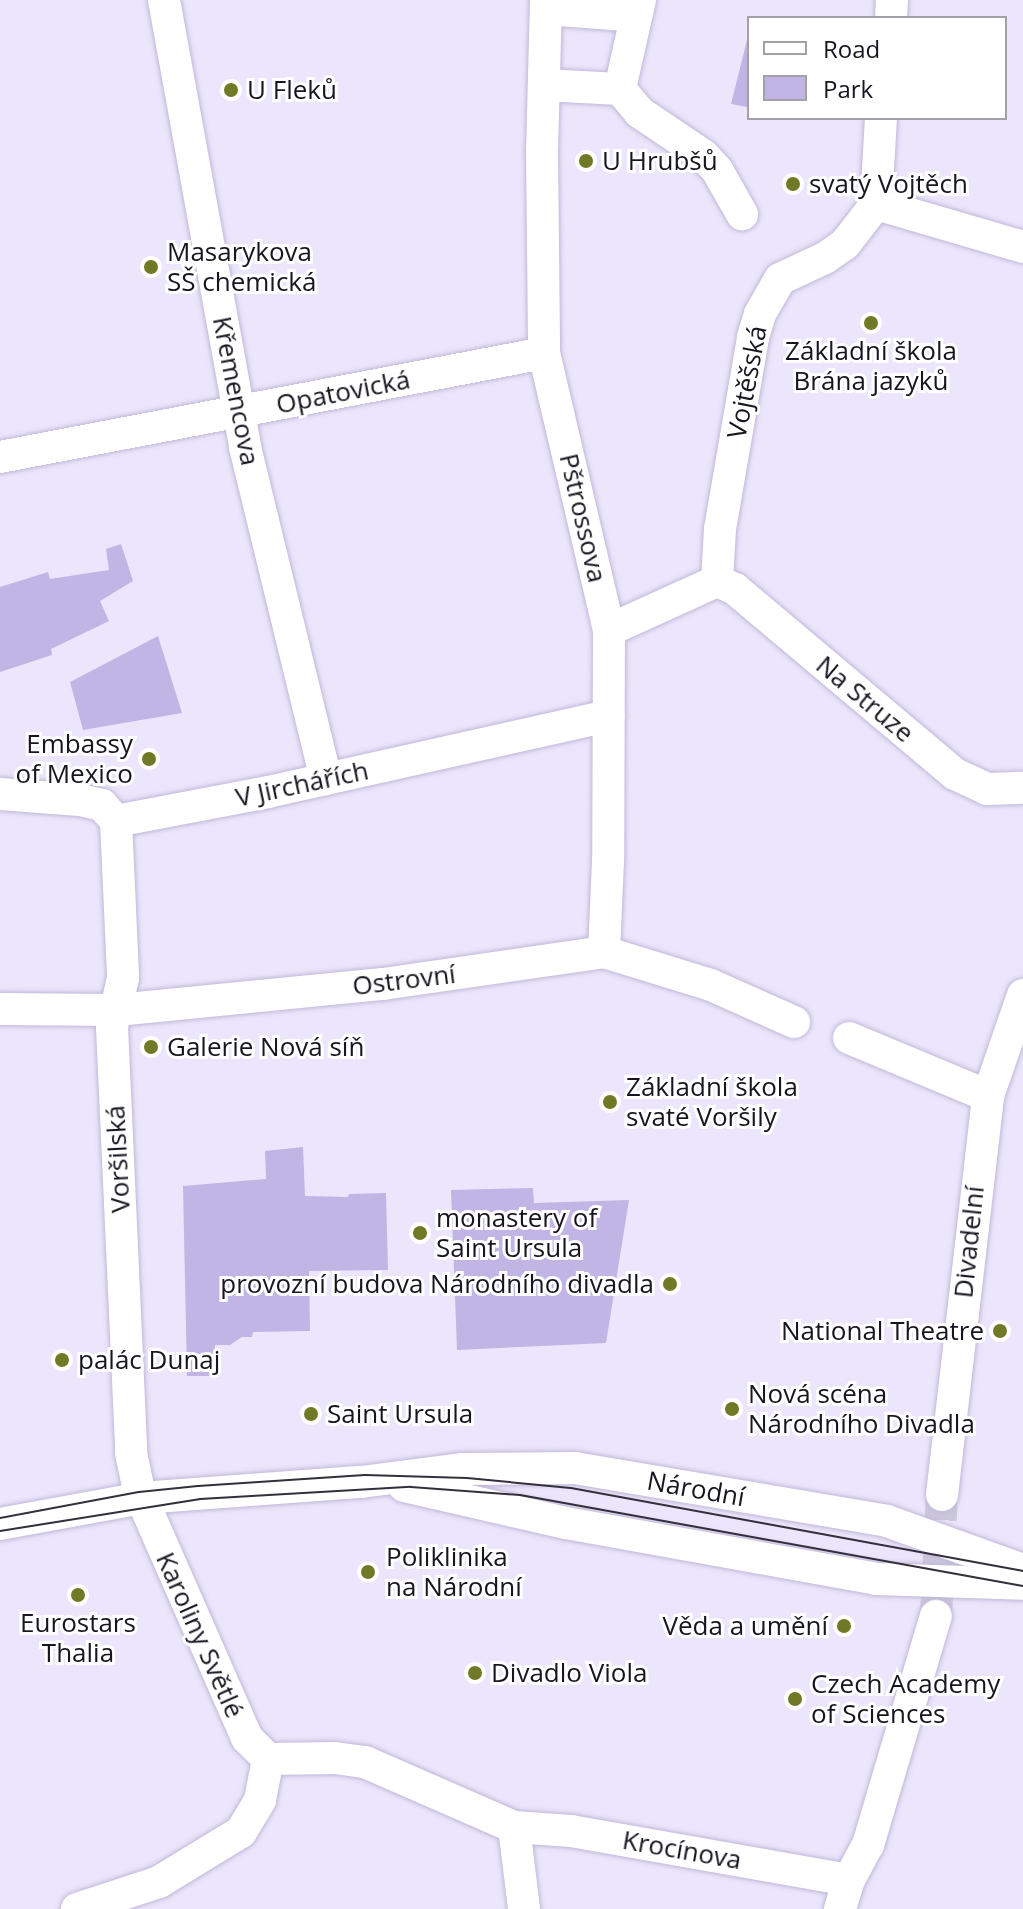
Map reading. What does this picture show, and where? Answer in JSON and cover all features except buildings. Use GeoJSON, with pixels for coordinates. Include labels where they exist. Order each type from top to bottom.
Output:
{"type":"FeatureCollection","features":[{"type":"Feature","properties":{"kind":"street","name":"Křemencova"},"geometry":{"type":"LineString","coordinates":[[164,0],[239,411],[326,779]]}},
{"type":"Feature","properties":{"kind":"street","name":"Pštrossova"},"geometry":{"type":"LineString","coordinates":[[604,952],[609,630],[544,353],[546,4],[638,8],[620,89]]}},
{"type":"Feature","properties":{"kind":"street"},"geometry":{"type":"LineString","coordinates":[[544,85],[620,89],[639,112],[703,155],[717,170],[742,214]]}},
{"type":"Feature","properties":{"kind":"street"},"geometry":{"type":"LineString","coordinates":[[881,120],[876,204],[1023,247]]}},
{"type":"Feature","properties":{"kind":"street","name":"Vojtěšská"},"geometry":{"type":"LineString","coordinates":[[717,581],[720,529],[753,337],[760,314],[780,279],[825,258],[845,244],[876,204]]}},
{"type":"Feature","properties":{"kind":"street","name":"Opatovická"},"geometry":{"type":"LineString","coordinates":[[0,457],[544,353]]}},
{"type":"Feature","properties":{"kind":"street"},"geometry":{"type":"LineString","coordinates":[[609,630],[717,581]]}},
{"type":"Feature","properties":{"kind":"street","name":"Na Struze"},"geometry":{"type":"LineString","coordinates":[[717,581],[735,589],[955,774],[987,789],[1023,788]]}},
{"type":"Feature","properties":{"kind":"street","name":"V Jirchářích"},"geometry":{"type":"LineString","coordinates":[[116,821],[326,779],[609,716]]}},
{"type":"Feature","properties":{"kind":"street"},"geometry":{"type":"LineString","coordinates":[[0,794],[80,800],[102,805],[116,821]]}},
{"type":"Feature","properties":{"kind":"street","name":"Voršilská"},"geometry":{"type":"LineString","coordinates":[[116,821],[123,978],[112,1027],[131,1437],[141,1498]]}},
{"type":"Feature","properties":{"kind":"street","name":"Ostrovní"},"geometry":{"type":"LineString","coordinates":[[0,1009],[117,1010],[383,984],[604,952],[711,985],[794,1022]]}},
{"type":"Feature","properties":{"kind":"street","name":"Divadelní"},"geometry":{"type":"LineString","coordinates":[[942,1495],[988,1096],[1023,995]]}},
{"type":"Feature","properties":{"kind":"street"},"geometry":{"type":"LineString","coordinates":[[849,1038],[988,1096]]}},
{"type":"Feature","properties":{"kind":"street","name":"Národní"},"geometry":{"type":"LineString","coordinates":[[0,1524],[141,1498],[361,1482],[463,1469],[575,1468],[887,1521],[1023,1570]]}},
{"type":"Feature","properties":{"kind":"street","name":"Národní"},"geometry":{"type":"LineString","coordinates":[[361,1482],[411,1487],[566,1523],[876,1579],[1023,1584]]}},
{"type":"Feature","properties":{"kind":"street","name":"Karoliny Světlé"},"geometry":{"type":"LineString","coordinates":[[141,1498],[240,1727],[268,1759]]}},
{"type":"Feature","properties":{"kind":"street"},"geometry":{"type":"LineString","coordinates":[[845,1894],[868,1845],[936,1616]]}},
{"type":"Feature","properties":{"kind":"street"},"geometry":{"type":"LineString","coordinates":[[77,1909],[159,1882],[241,1832],[260,1800],[268,1759],[335,1758],[365,1762],[514,1827],[524,1909]]}},
{"type":"Feature","properties":{"kind":"street","name":"Krocínova"},"geometry":{"type":"LineString","coordinates":[[514,1827],[571,1831],[737,1861],[845,1894]]}},
{"type":"Feature","properties":{"kind":"green space"},"geometry":{"type":"Polygon","coordinates":[[[747,40],[747,107],[731,104],[747,40]]]}},
{"type":"Feature","properties":{"kind":"green space"},"geometry":{"type":"Polygon","coordinates":[[[121,544],[133,581],[100,601],[109,621],[51,649],[52,655],[0,672],[0,587],[48,572],[50,579],[109,570],[106,549],[121,544]]]}},
{"type":"Feature","properties":{"kind":"green space"},"geometry":{"type":"Polygon","coordinates":[[[158,636],[182,713],[83,730],[70,682],[158,636]]]}},
{"type":"Feature","properties":{"kind":"green space"},"geometry":{"type":"Polygon","coordinates":[[[303,1147],[305,1196],[348,1197],[349,1194],[386,1193],[388,1270],[309,1271],[310,1331],[253,1332],[252,1337],[242,1337],[230,1345],[215,1345],[215,1376],[187,1376],[183,1186],[266,1179],[265,1151],[303,1147]]]}},
{"type":"Feature","properties":{"kind":"green space"},"geometry":{"type":"Polygon","coordinates":[[[533,1188],[534,1203],[629,1200],[606,1343],[457,1350],[451,1190],[533,1188]]]}},
{"type":"Feature","properties":{"kind":"tunnel"},"geometry":{"type":"LineString","coordinates":[[936,1616],[942,1495]]}},
{"type":"Feature","properties":{"kind":"tram line"},"geometry":{"type":"LineString","coordinates":[[0,1518],[139,1492],[198,1486],[365,1475],[467,1478],[571,1488],[1023,1571]]}},
{"type":"Feature","properties":{"kind":"tram line"},"geometry":{"type":"LineString","coordinates":[[0,1531],[200,1499],[411,1487],[520,1495],[1023,1586]]}},
{"type":"Feature","properties":{"kind":"place","name":"U Fleků"},"geometry":{"type":"Point","coordinates":[231,90]}},
{"type":"Feature","properties":{"kind":"place","name":"U Hrubšů"},"geometry":{"type":"Point","coordinates":[586,161]}},
{"type":"Feature","properties":{"kind":"place","name":"svatý Vojtěch"},"geometry":{"type":"Point","coordinates":[793,184]}},
{"type":"Feature","properties":{"kind":"place","name":"Masarykova SŠ chemická"},"geometry":{"type":"Point","coordinates":[151,267]}},
{"type":"Feature","properties":{"kind":"place","name":"Základní škola Brána jazyků"},"geometry":{"type":"Point","coordinates":[871,323]}},
{"type":"Feature","properties":{"kind":"place","name":"Embassy of Mexico"},"geometry":{"type":"Point","coordinates":[149,759]}},
{"type":"Feature","properties":{"kind":"place","name":"Galerie Nová síň"},"geometry":{"type":"Point","coordinates":[151,1047]}},
{"type":"Feature","properties":{"kind":"place","name":"Základní škola svaté Voršily"},"geometry":{"type":"Point","coordinates":[610,1102]}},
{"type":"Feature","properties":{"kind":"place","name":"monastery of Saint Ursula"},"geometry":{"type":"Point","coordinates":[420,1233]}},
{"type":"Feature","properties":{"kind":"place","name":"provozní budova Národního divadla"},"geometry":{"type":"Point","coordinates":[670,1284]}},
{"type":"Feature","properties":{"kind":"place","name":"National Theatre"},"geometry":{"type":"Point","coordinates":[1000,1331]}},
{"type":"Feature","properties":{"kind":"place","name":"palác Dunaj"},"geometry":{"type":"Point","coordinates":[62,1360]}},
{"type":"Feature","properties":{"kind":"place","name":"Nová scéna Národního Divadla"},"geometry":{"type":"Point","coordinates":[732,1409]}},
{"type":"Feature","properties":{"kind":"place","name":"Saint Ursula"},"geometry":{"type":"Point","coordinates":[311,1414]}},
{"type":"Feature","properties":{"kind":"place","name":"Poliklinika na Národní"},"geometry":{"type":"Point","coordinates":[368,1572]}},
{"type":"Feature","properties":{"kind":"place","name":"Eurostars Thalia"},"geometry":{"type":"Point","coordinates":[78,1595]}},
{"type":"Feature","properties":{"kind":"place","name":"Věda a umění"},"geometry":{"type":"Point","coordinates":[844,1626]}},
{"type":"Feature","properties":{"kind":"place","name":"Divadlo Viola"},"geometry":{"type":"Point","coordinates":[475,1673]}},
{"type":"Feature","properties":{"kind":"place","name":"Czech Academy of Sciences"},"geometry":{"type":"Point","coordinates":[795,1699]}}]}
